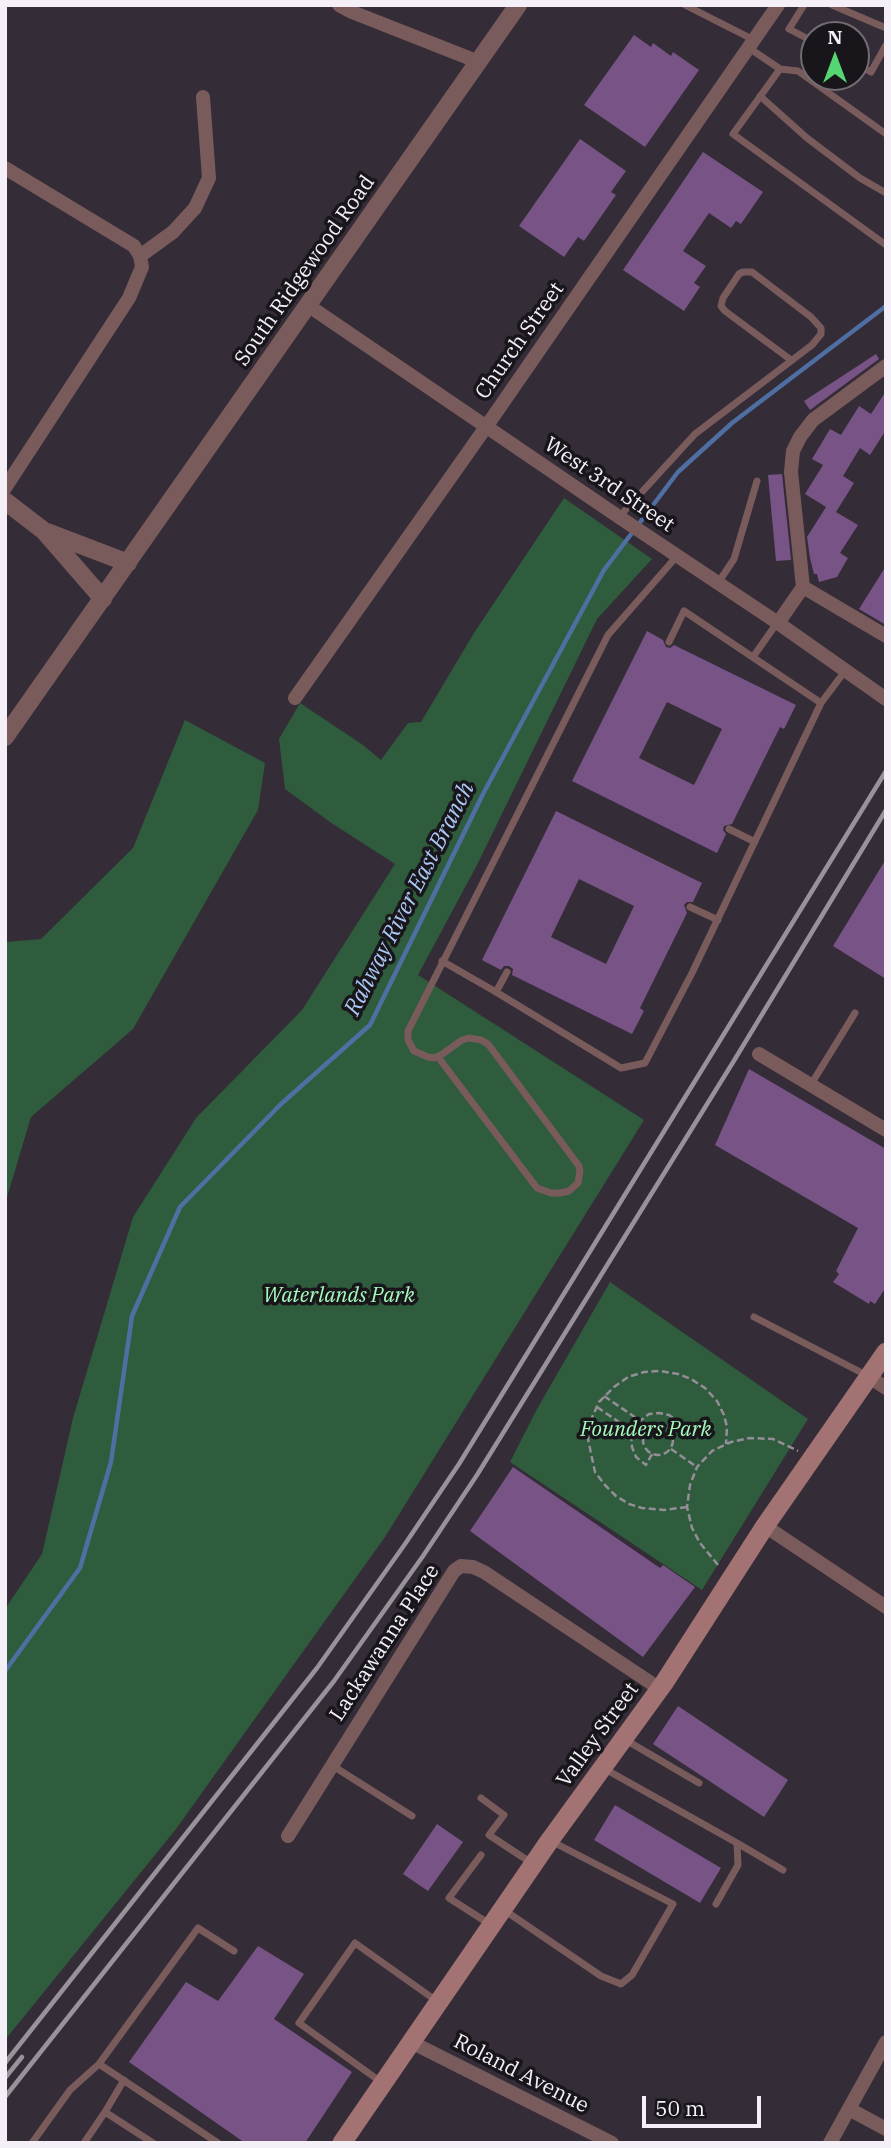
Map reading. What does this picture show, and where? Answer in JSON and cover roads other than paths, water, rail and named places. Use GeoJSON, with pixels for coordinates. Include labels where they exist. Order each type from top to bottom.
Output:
{"type":"FeatureCollection","features":[{"type":"Feature","properties":{"kind":"main road","name":"Valley Street"},"geometry":{"type":"LineString","coordinates":[[342,2143],[550,1840],[660,1689],[765,1526],[886,1352]]}},
{"type":"Feature","properties":{"kind":"street"},"geometry":{"type":"LineString","coordinates":[[339,5],[479,62]]}},
{"type":"Feature","properties":{"kind":"street","name":"South Ridgewood Road"},"geometry":{"type":"LineString","coordinates":[[5,737],[518,5]]}},
{"type":"Feature","properties":{"kind":"street","name":"Church Street"},"geometry":{"type":"LineString","coordinates":[[295,698],[778,5]]}},
{"type":"Feature","properties":{"kind":"street"},"geometry":{"type":"LineString","coordinates":[[140,256],[173,232],[195,208],[209,178],[203,97]]}},
{"type":"Feature","properties":{"kind":"street"},"geometry":{"type":"LineString","coordinates":[[5,168],[134,246],[142,267],[129,298],[5,488]]}},
{"type":"Feature","properties":{"kind":"street","name":"West 3rd Street"},"geometry":{"type":"LineString","coordinates":[[309,306],[886,699]]}},
{"type":"Feature","properties":{"kind":"street"},"geometry":{"type":"LineString","coordinates":[[778,623],[803,587],[791,472],[793,451],[813,420],[886,366]]}},
{"type":"Feature","properties":{"kind":"street"},"geometry":{"type":"LineString","coordinates":[[5,501],[44,531],[103,599]]}},
{"type":"Feature","properties":{"kind":"street"},"geometry":{"type":"LineString","coordinates":[[44,531],[128,563]]}},
{"type":"Feature","properties":{"kind":"street"},"geometry":{"type":"LineString","coordinates":[[803,587],[886,636]]}},
{"type":"Feature","properties":{"kind":"street"},"geometry":{"type":"LineString","coordinates":[[759,1054],[886,1130]]}},
{"type":"Feature","properties":{"kind":"street"},"geometry":{"type":"LineString","coordinates":[[868,1376],[886,1388]]}},
{"type":"Feature","properties":{"kind":"street"},"geometry":{"type":"LineString","coordinates":[[765,1526],[886,1607]]}},
{"type":"Feature","properties":{"kind":"street","name":"Lackawanna Place"},"geometry":{"type":"LineString","coordinates":[[288,1836],[454,1571],[461,1566],[484,1572],[660,1689]]}},
{"type":"Feature","properties":{"kind":"street","name":"Roland Avenue"},"geometry":{"type":"LineString","coordinates":[[411,2042],[612,2143]]}},
{"type":"Feature","properties":{"kind":"street"},"geometry":{"type":"LineString","coordinates":[[830,2143],[886,2042]]}},
{"type":"Feature","properties":{"kind":"street"},"geometry":{"type":"LineString","coordinates":[[849,2109],[886,2129]]}},
{"type":"Feature","properties":{"kind":"lane"},"geometry":{"type":"LineString","coordinates":[[685,5],[751,44],[780,69],[798,71],[886,134]]}},
{"type":"Feature","properties":{"kind":"lane"},"geometry":{"type":"LineString","coordinates":[[832,5],[886,28]]}},
{"type":"Feature","properties":{"kind":"lane"},"geometry":{"type":"LineString","coordinates":[[800,7],[789,29],[800,35]]}},
{"type":"Feature","properties":{"kind":"lane"},"geometry":{"type":"LineString","coordinates":[[870,71],[886,45]]}},
{"type":"Feature","properties":{"kind":"lane"},"geometry":{"type":"LineString","coordinates":[[780,69],[733,134],[886,246]]}},
{"type":"Feature","properties":{"kind":"lane"},"geometry":{"type":"LineString","coordinates":[[760,96],[807,138],[860,178],[886,193]]}},
{"type":"Feature","properties":{"kind":"lane"},"geometry":{"type":"LineString","coordinates":[[620,518],[695,434],[792,360],[819,339],[821,328],[811,317],[752,272],[739,274],[723,298],[721,306],[725,312],[792,360]]}},
{"type":"Feature","properties":{"kind":"lane"},"geometry":{"type":"LineString","coordinates":[[718,583],[734,559],[757,481]]}},
{"type":"Feature","properties":{"kind":"lane"},"geometry":{"type":"LineString","coordinates":[[438,1057],[537,1188],[560,1193],[569,1191],[578,1184],[579,1166],[488,1044],[475,1038],[462,1040],[438,1057],[428,1058],[414,1051],[408,1040],[408,1031],[608,635],[677,556]]}},
{"type":"Feature","properties":{"kind":"lane"},"geometry":{"type":"LineString","coordinates":[[669,642],[684,611],[821,703]]}},
{"type":"Feature","properties":{"kind":"lane"},"geometry":{"type":"LineString","coordinates":[[753,657],[778,623]]}},
{"type":"Feature","properties":{"kind":"lane"},"geometry":{"type":"LineString","coordinates":[[442,961],[621,1068],[645,1063],[718,920],[821,703],[845,671]]}},
{"type":"Feature","properties":{"kind":"lane"},"geometry":{"type":"LineString","coordinates":[[729,829],[755,842]]}},
{"type":"Feature","properties":{"kind":"lane"},"geometry":{"type":"LineString","coordinates":[[690,907],[718,920]]}},
{"type":"Feature","properties":{"kind":"lane"},"geometry":{"type":"LineString","coordinates":[[496,992],[507,972]]}},
{"type":"Feature","properties":{"kind":"lane"},"geometry":{"type":"LineString","coordinates":[[810,1086],[855,1013]]}},
{"type":"Feature","properties":{"kind":"lane"},"geometry":{"type":"LineString","coordinates":[[754,1317],[868,1376]]}},
{"type":"Feature","properties":{"kind":"lane"},"geometry":{"type":"LineString","coordinates":[[623,1738],[699,1783]]}},
{"type":"Feature","properties":{"kind":"lane"},"geometry":{"type":"LineString","coordinates":[[332,1766],[412,1816]]}},
{"type":"Feature","properties":{"kind":"lane"},"geometry":{"type":"LineString","coordinates":[[602,1767],[783,1870]]}},
{"type":"Feature","properties":{"kind":"lane"},"geometry":{"type":"LineString","coordinates":[[481,1798],[504,1815],[489,1835],[533,1865]]}},
{"type":"Feature","properties":{"kind":"lane"},"geometry":{"type":"LineString","coordinates":[[481,1855],[449,1898],[550,1940],[601,1976],[621,1984],[632,1975],[673,1904],[550,1840]]}},
{"type":"Feature","properties":{"kind":"lane"},"geometry":{"type":"LineString","coordinates":[[716,1904],[738,1865],[737,1843]]}},
{"type":"Feature","properties":{"kind":"lane"},"geometry":{"type":"LineString","coordinates":[[32,2143],[70,2090],[99,2064],[198,1928],[233,1951]]}},
{"type":"Feature","properties":{"kind":"lane"},"geometry":{"type":"LineString","coordinates":[[384,2084],[299,2023],[355,1943],[439,2002]]}},
{"type":"Feature","properties":{"kind":"lane"},"geometry":{"type":"LineString","coordinates":[[99,2064],[218,2143]]}},
{"type":"Feature","properties":{"kind":"lane"},"geometry":{"type":"LineString","coordinates":[[84,2143],[124,2080]]}},
{"type":"Feature","properties":{"kind":"lane"},"geometry":{"type":"LineString","coordinates":[[105,2112],[140,2139],[153,2143]]}},
{"type":"Feature","properties":{"kind":"waterway","name":"Rahway River East Branch"},"geometry":{"type":"LineString","coordinates":[[5,1671],[80,1568],[111,1462],[132,1316],[180,1207],[281,1104],[370,1025],[483,794],[604,570],[678,472],[732,423],[886,306]]}},
{"type":"Feature","properties":{"kind":"railway"},"geometry":{"type":"LineString","coordinates":[[5,2063],[317,1668],[405,1544],[459,1464],[886,771]]}},
{"type":"Feature","properties":{"kind":"railway"},"geometry":{"type":"LineString","coordinates":[[5,2097],[334,1681],[423,1556],[477,1475],[886,810]]}},
{"type":"Feature","properties":{"kind":"railway"},"geometry":{"type":"LineString","coordinates":[[5,2078],[22,2057]]}},
{"type":"Feature","properties":{"kind":"park label","name":"Waterlands Park"},"geometry":{"type":"Point","coordinates":[339,1296]}},
{"type":"Feature","properties":{"kind":"park label","name":"Founders Park"},"geometry":{"type":"Point","coordinates":[646,1430]}}]}
